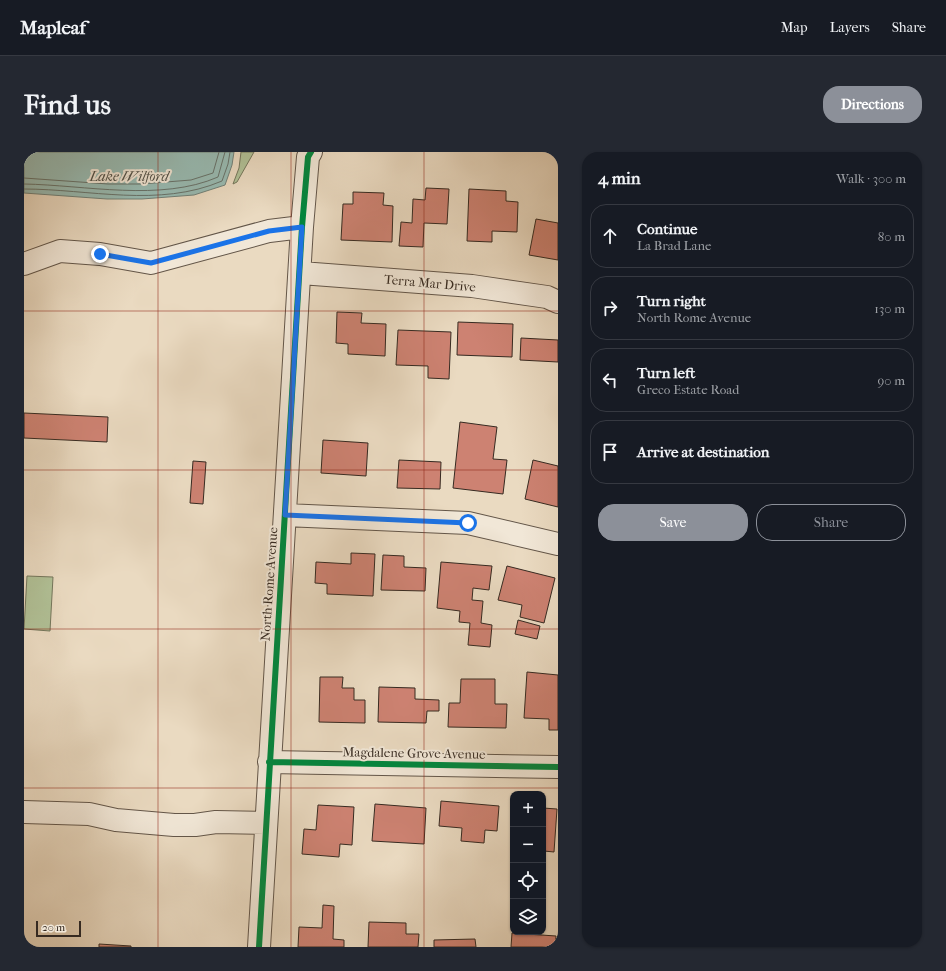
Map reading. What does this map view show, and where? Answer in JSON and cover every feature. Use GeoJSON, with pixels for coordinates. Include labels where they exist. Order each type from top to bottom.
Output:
{"type":"FeatureCollection","features":[{"type":"Feature","properties":{"kind":"street","name":"North Rome Avenue"},"geometry":{"type":"LineString","coordinates":[[259,947],[269,762],[301,273],[302,227],[308,157],[311,152]]}},
{"type":"Feature","properties":{"kind":"street"},"geometry":{"type":"LineString","coordinates":[[24,264],[60,251],[100,254],[151,263],[269,231],[302,227]]}},
{"type":"Feature","properties":{"kind":"street","name":"Terra Mar Drive"},"geometry":{"type":"LineString","coordinates":[[301,273],[472,286],[547,297],[558,302]]}},
{"type":"Feature","properties":{"kind":"street"},"geometry":{"type":"LineString","coordinates":[[285,515],[468,523],[558,544]]}},
{"type":"Feature","properties":{"kind":"street","name":"Magdalene Grove Avenue"},"geometry":{"type":"LineString","coordinates":[[269,762],[558,766]]}},
{"type":"Feature","properties":{"kind":"street"},"geometry":{"type":"LineString","coordinates":[[24,812],[83,814],[116,820],[174,825],[195,825],[216,822],[266,823]]}},
{"type":"Feature","properties":{"kind":"green space"},"geometry":{"type":"Polygon","coordinates":[[[241,152],[254,152],[237,182],[233,184],[239,168],[241,152]]]}},
{"type":"Feature","properties":{"kind":"green space"},"geometry":{"type":"Polygon","coordinates":[[[27,576],[53,577],[50,631],[24,629],[27,576]]]}},
{"type":"Feature","properties":{"kind":"water","name":"Lake Wilford"},"geometry":{"type":"Polygon","coordinates":[[[24,152],[234,152],[232,165],[225,185],[194,195],[142,199],[107,199],[24,193],[24,152]]]}},
{"type":"Feature","properties":{"kind":"building"},"geometry":{"type":"Polygon","coordinates":[[[426,188],[449,189],[447,224],[424,223],[423,247],[399,246],[401,222],[412,223],[413,199],[425,200],[426,188]]]}},
{"type":"Feature","properties":{"kind":"building"},"geometry":{"type":"Polygon","coordinates":[[[469,189],[506,191],[506,201],[518,202],[517,232],[492,231],[492,242],[467,241],[469,189]]]}},
{"type":"Feature","properties":{"kind":"building"},"geometry":{"type":"Polygon","coordinates":[[[353,192],[384,193],[383,205],[393,206],[392,242],[341,240],[343,204],[353,204],[353,192]]]}},
{"type":"Feature","properties":{"kind":"building"},"geometry":{"type":"Polygon","coordinates":[[[536,219],[558,223],[558,260],[529,255],[536,219]]]}},
{"type":"Feature","properties":{"kind":"building"},"geometry":{"type":"Polygon","coordinates":[[[337,312],[362,313],[361,323],[386,324],[385,356],[348,354],[348,344],[336,343],[337,312]]]}},
{"type":"Feature","properties":{"kind":"building"},"geometry":{"type":"Polygon","coordinates":[[[458,322],[513,324],[512,357],[457,355],[458,322]]]}},
{"type":"Feature","properties":{"kind":"building"},"geometry":{"type":"Polygon","coordinates":[[[398,330],[451,332],[449,379],[428,378],[428,366],[396,365],[398,330]]]}},
{"type":"Feature","properties":{"kind":"building"},"geometry":{"type":"Polygon","coordinates":[[[521,338],[558,340],[558,362],[520,360],[521,338]]]}},
{"type":"Feature","properties":{"kind":"building"},"geometry":{"type":"Polygon","coordinates":[[[24,413],[108,417],[107,442],[24,438],[24,413]]]}},
{"type":"Feature","properties":{"kind":"building"},"geometry":{"type":"Polygon","coordinates":[[[460,422],[497,427],[493,459],[507,460],[503,494],[453,488],[460,422]]]}},
{"type":"Feature","properties":{"kind":"building"},"geometry":{"type":"Polygon","coordinates":[[[323,440],[368,443],[366,476],[321,473],[323,440]]]}},
{"type":"Feature","properties":{"kind":"building"},"geometry":{"type":"Polygon","coordinates":[[[399,460],[441,462],[440,489],[397,488],[399,460]]]}},
{"type":"Feature","properties":{"kind":"building"},"geometry":{"type":"Polygon","coordinates":[[[533,460],[558,466],[558,507],[525,499],[533,460]]]}},
{"type":"Feature","properties":{"kind":"building"},"geometry":{"type":"Polygon","coordinates":[[[193,461],[206,462],[203,504],[190,503],[193,461]]]}},
{"type":"Feature","properties":{"kind":"building"},"geometry":{"type":"Polygon","coordinates":[[[351,553],[375,554],[373,596],[327,594],[327,584],[315,583],[316,562],[351,564],[351,553]]]}},
{"type":"Feature","properties":{"kind":"building"},"geometry":{"type":"Polygon","coordinates":[[[383,555],[404,556],[404,567],[426,568],[425,591],[381,590],[383,555]]]}},
{"type":"Feature","properties":{"kind":"building"},"geometry":{"type":"Polygon","coordinates":[[[441,562],[492,566],[489,590],[473,588],[472,600],[483,601],[481,623],[492,625],[490,647],[468,645],[470,623],[459,622],[460,611],[437,608],[441,562]]]}},
{"type":"Feature","properties":{"kind":"building"},"geometry":{"type":"Polygon","coordinates":[[[507,566],[555,578],[544,623],[520,617],[522,605],[498,600],[507,566]]]}},
{"type":"Feature","properties":{"kind":"building"},"geometry":{"type":"Polygon","coordinates":[[[518,620],[540,626],[537,639],[515,634],[518,620]]]}},
{"type":"Feature","properties":{"kind":"building"},"geometry":{"type":"Polygon","coordinates":[[[527,672],[558,675],[558,730],[549,730],[549,719],[524,718],[527,672]]]}},
{"type":"Feature","properties":{"kind":"building"},"geometry":{"type":"Polygon","coordinates":[[[320,677],[343,677],[342,688],[354,688],[354,700],[365,700],[365,723],[319,722],[320,677]]]}},
{"type":"Feature","properties":{"kind":"building"},"geometry":{"type":"Polygon","coordinates":[[[461,679],[495,679],[495,704],[507,704],[506,728],[448,727],[449,703],[460,703],[461,679]]]}},
{"type":"Feature","properties":{"kind":"building"},"geometry":{"type":"Polygon","coordinates":[[[379,687],[415,688],[415,699],[439,700],[439,711],[427,711],[426,723],[378,722],[379,687]]]}},
{"type":"Feature","properties":{"kind":"building"},"geometry":{"type":"Polygon","coordinates":[[[441,801],[499,806],[497,831],[485,830],[484,843],[461,841],[462,828],[439,826],[441,801]]]}},
{"type":"Feature","properties":{"kind":"building"},"geometry":{"type":"Polygon","coordinates":[[[375,804],[426,808],[424,844],[372,841],[375,804]]]}},
{"type":"Feature","properties":{"kind":"building"},"geometry":{"type":"Polygon","coordinates":[[[318,805],[354,807],[352,845],[340,844],[339,857],[302,854],[304,829],[316,830],[318,805]]]}},
{"type":"Feature","properties":{"kind":"building"},"geometry":{"type":"Polygon","coordinates":[[[546,808],[557,809],[554,852],[546,851],[546,808]]]}},
{"type":"Feature","properties":{"kind":"building"},"geometry":{"type":"Polygon","coordinates":[[[323,905],[334,906],[333,939],[344,940],[344,947],[298,947],[299,927],[322,928],[323,905]]]}},
{"type":"Feature","properties":{"kind":"building"},"geometry":{"type":"Polygon","coordinates":[[[369,922],[406,923],[406,934],[419,934],[418,947],[368,947],[369,922]]]}},
{"type":"Feature","properties":{"kind":"building"},"geometry":{"type":"Polygon","coordinates":[[[512,935],[556,936],[555,947],[511,947],[512,935]]]}},
{"type":"Feature","properties":{"kind":"building"},"geometry":{"type":"Polygon","coordinates":[[[475,939],[476,947],[434,947],[434,940],[475,939]]]}},
{"type":"Feature","properties":{"kind":"building"},"geometry":{"type":"Polygon","coordinates":[[[99,944],[131,946],[131,947],[99,947],[99,944]]]}},
{"type":"Feature","properties":{"kind":"cycle path"},"geometry":{"type":"LineString","coordinates":[[259,947],[302,227],[308,157],[311,152]]}},
{"type":"Feature","properties":{"kind":"cycle path"},"geometry":{"type":"LineString","coordinates":[[269,762],[558,767]]}},
{"type":"Feature","properties":{"kind":"route"},"geometry":{"type":"LineString","coordinates":[[100,254],[151,263],[269,231],[302,227],[301,273],[285,515],[468,523]]}}]}
